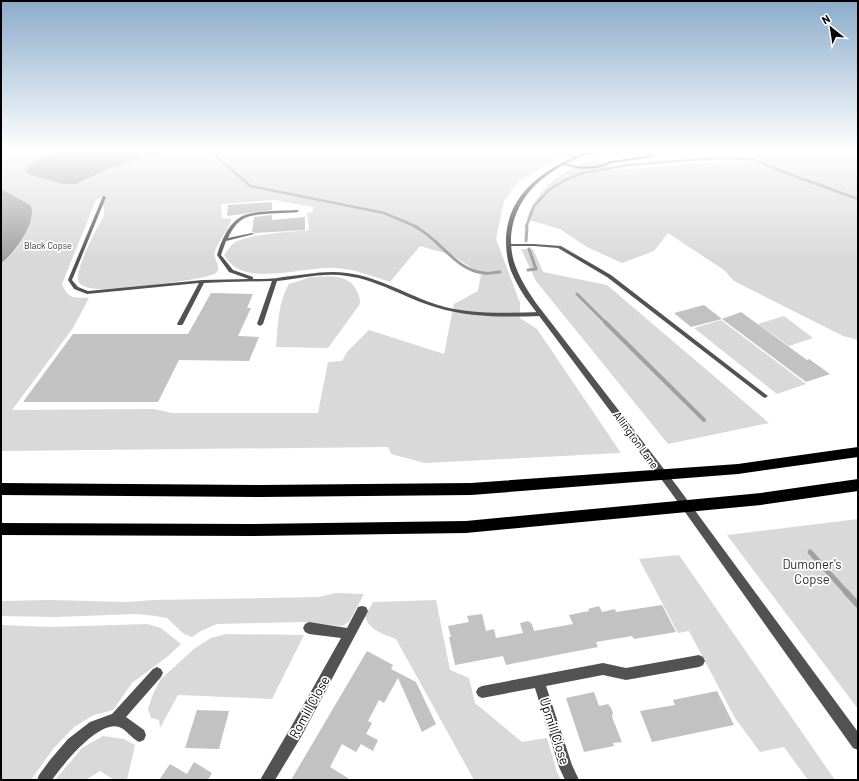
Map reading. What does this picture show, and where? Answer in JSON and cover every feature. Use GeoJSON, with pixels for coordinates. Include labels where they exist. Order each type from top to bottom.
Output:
{"type":"FeatureCollection","features":[{"type":"Feature","properties":{"kind":"highway"},"geometry":{"type":"LineString","coordinates":[[1,489],[260,491],[471,489],[738,469],[858,452]]}},
{"type":"Feature","properties":{"kind":"highway"},"geometry":{"type":"LineString","coordinates":[[1,529],[250,530],[466,527],[761,499],[858,485]]}},
{"type":"Feature","properties":{"kind":"street","name":"Allington Lane"},"geometry":{"type":"LineString","coordinates":[[530,187],[519,200],[514,210],[509,228],[508,245],[512,262],[523,287],[541,314],[718,551],[858,743]]}},
{"type":"Feature","properties":{"kind":"street","name":"Romill Close"},"geometry":{"type":"LineString","coordinates":[[267,780],[296,732],[362,611]]}},
{"type":"Feature","properties":{"kind":"street"},"geometry":{"type":"LineString","coordinates":[[309,628],[350,634]]}},
{"type":"Feature","properties":{"kind":"street","name":"Upmill Close"},"geometry":{"type":"LineString","coordinates":[[482,692],[603,669],[626,674],[699,660]]}},
{"type":"Feature","properties":{"kind":"street"},"geometry":{"type":"LineString","coordinates":[[115,720],[157,673]]}},
{"type":"Feature","properties":{"kind":"street","name":"Upmill Close"},"geometry":{"type":"LineString","coordinates":[[539,682],[566,767],[572,780]]}},
{"type":"Feature","properties":{"kind":"street"},"geometry":{"type":"LineString","coordinates":[[44,780],[66,750],[84,734],[103,723],[115,720],[123,722],[139,735]]}},
{"type":"Feature","properties":{"kind":"lane"},"geometry":{"type":"LineString","coordinates":[[104,197],[70,280],[76,288],[87,293],[203,281],[275,280],[308,274],[345,274],[368,279],[436,306],[457,311],[499,316],[541,314]]}},
{"type":"Feature","properties":{"kind":"lane"},"geometry":{"type":"LineString","coordinates":[[257,280],[231,271],[219,255],[237,221],[243,216],[297,211]]}},
{"type":"Feature","properties":{"kind":"lane"},"geometry":{"type":"LineString","coordinates":[[226,240],[252,234]]}},
{"type":"Feature","properties":{"kind":"lane"},"geometry":{"type":"LineString","coordinates":[[508,245],[559,247],[604,273],[765,396]]}},
{"type":"Feature","properties":{"kind":"lane"},"geometry":{"type":"LineString","coordinates":[[260,324],[275,280]]}},
{"type":"Feature","properties":{"kind":"lane"},"geometry":{"type":"LineString","coordinates":[[180,324],[203,281]]}},
{"type":"Feature","properties":{"kind":"green space","name":"Black Copse"},"geometry":{"type":"Polygon","coordinates":[[[1,187],[514,187],[504,201],[496,239],[520,303],[520,318],[537,329],[621,453],[425,463],[391,454],[388,447],[1,451],[1,263],[12,254],[22,240],[29,226],[32,212],[9,193],[1,189],[1,187]],[[102,197],[96,200],[62,284],[67,293],[72,297],[89,298],[73,328],[12,410],[154,409],[172,413],[318,413],[328,362],[342,361],[347,352],[369,330],[444,354],[454,304],[478,291],[481,274],[452,255],[420,246],[390,282],[363,273],[336,268],[257,274],[245,272],[235,267],[224,255],[234,243],[240,240],[259,235],[309,230],[307,213],[313,212],[313,207],[275,200],[221,204],[222,218],[231,219],[231,221],[214,254],[218,266],[218,271],[216,273],[196,279],[160,284],[108,289],[90,288],[79,282],[79,269],[102,220],[104,211],[102,197]]]}},
{"type":"Feature","properties":{"kind":"green space"},"geometry":{"type":"Polygon","coordinates":[[[546,187],[858,187],[858,340],[843,336],[734,281],[724,270],[668,233],[654,251],[622,263],[587,247],[560,229],[529,220],[527,218],[533,204],[546,187]]]}},
{"type":"Feature","properties":{"kind":"green space"},"geometry":{"type":"Polygon","coordinates":[[[521,249],[533,249],[543,272],[607,285],[769,423],[668,444],[536,281],[521,249]]]}},
{"type":"Feature","properties":{"kind":"green space"},"geometry":{"type":"Polygon","coordinates":[[[311,277],[340,277],[345,279],[354,286],[358,292],[360,304],[328,348],[276,347],[279,314],[285,291],[289,284],[311,277]]]}},
{"type":"Feature","properties":{"kind":"green space"},"geometry":{"type":"Polygon","coordinates":[[[784,316],[813,338],[789,346],[758,324],[784,316]]]}},
{"type":"Feature","properties":{"kind":"green space"},"geometry":{"type":"Polygon","coordinates":[[[721,320],[806,384],[777,394],[694,328],[721,320]]]}},
{"type":"Feature","properties":{"kind":"green space","name":"Dumoner's Copse"},"geometry":{"type":"Polygon","coordinates":[[[858,519],[858,709],[727,535],[858,519]]]}},
{"type":"Feature","properties":{"kind":"green space"},"geometry":{"type":"Polygon","coordinates":[[[679,555],[835,780],[808,780],[784,747],[760,752],[735,718],[689,631],[678,633],[639,559],[679,555]]]}},
{"type":"Feature","properties":{"kind":"green space"},"geometry":{"type":"Polygon","coordinates":[[[336,593],[364,594],[349,622],[342,626],[304,622],[217,624],[192,637],[184,634],[167,618],[137,614],[55,617],[1,616],[1,601],[51,600],[127,602],[154,600],[318,597],[336,593]]]}},
{"type":"Feature","properties":{"kind":"green space"},"geometry":{"type":"Polygon","coordinates":[[[436,600],[450,670],[469,678],[475,703],[522,742],[547,738],[557,772],[561,780],[474,780],[396,639],[373,629],[365,616],[373,602],[436,600]]]}},
{"type":"Feature","properties":{"kind":"green space"},"geometry":{"type":"Polygon","coordinates":[[[147,624],[161,628],[181,644],[167,657],[132,683],[113,710],[94,715],[74,727],[53,749],[31,780],[1,780],[1,625],[51,627],[147,624]]]}},
{"type":"Feature","properties":{"kind":"green space"},"geometry":{"type":"Polygon","coordinates":[[[226,634],[304,635],[272,699],[178,695],[160,728],[159,720],[151,718],[148,709],[153,694],[161,679],[195,648],[211,638],[226,634]]]}},
{"type":"Feature","properties":{"kind":"green space"},"geometry":{"type":"Polygon","coordinates":[[[103,736],[124,739],[135,745],[127,780],[114,780],[100,771],[86,780],[55,780],[82,748],[103,736]]]}},
{"type":"Feature","properties":{"kind":"shaded area"},"geometry":{"type":"Polygon","coordinates":[[[1,189],[30,205],[32,211],[31,219],[24,236],[12,253],[1,263],[1,189]]]}},
{"type":"Feature","properties":{"kind":"building"},"geometry":{"type":"Polygon","coordinates":[[[272,202],[272,210],[227,216],[228,205],[272,202]]]}},
{"type":"Feature","properties":{"kind":"building"},"geometry":{"type":"Polygon","coordinates":[[[272,215],[272,220],[305,217],[305,230],[252,232],[254,217],[272,215]]]}},
{"type":"Feature","properties":{"kind":"building"},"geometry":{"type":"Polygon","coordinates":[[[211,293],[253,294],[247,308],[251,308],[238,336],[259,337],[249,361],[179,360],[158,402],[23,402],[73,334],[188,334],[211,293]]]}},
{"type":"Feature","properties":{"kind":"building"},"geometry":{"type":"Polygon","coordinates":[[[704,305],[722,319],[691,327],[674,313],[704,305]]]}},
{"type":"Feature","properties":{"kind":"building"},"geometry":{"type":"Polygon","coordinates":[[[741,312],[807,360],[809,359],[830,374],[806,382],[722,319],[741,312]]]}},
{"type":"Feature","properties":{"kind":"building"},"geometry":{"type":"Polygon","coordinates":[[[662,605],[676,632],[634,639],[632,636],[596,642],[598,647],[506,665],[503,656],[455,665],[448,626],[469,622],[467,616],[482,614],[486,631],[494,629],[496,638],[523,633],[520,623],[528,621],[532,624],[534,631],[573,624],[569,615],[589,611],[588,609],[599,606],[602,612],[615,609],[616,612],[662,605]]]}},
{"type":"Feature","properties":{"kind":"building"},"geometry":{"type":"Polygon","coordinates":[[[367,651],[393,665],[391,669],[416,682],[436,724],[422,732],[398,678],[384,703],[379,700],[368,721],[372,723],[366,734],[378,740],[373,751],[361,744],[356,752],[342,744],[330,767],[351,780],[291,780],[367,651]]]}},
{"type":"Feature","properties":{"kind":"building"},"geometry":{"type":"Polygon","coordinates":[[[717,691],[734,725],[652,742],[640,711],[675,705],[673,700],[717,691]]]}},
{"type":"Feature","properties":{"kind":"building"},"geometry":{"type":"Polygon","coordinates":[[[594,692],[599,706],[608,704],[611,708],[613,713],[612,717],[622,742],[613,743],[614,746],[584,752],[566,698],[594,692]]]}},
{"type":"Feature","properties":{"kind":"building"},"geometry":{"type":"Polygon","coordinates":[[[197,710],[229,711],[219,749],[185,748],[197,710]]]}},
{"type":"Feature","properties":{"kind":"building"},"geometry":{"type":"Polygon","coordinates":[[[194,762],[212,773],[208,780],[159,780],[170,764],[187,774],[194,762]]]}},
{"type":"Feature","properties":{"kind":"waterway"},"geometry":{"type":"LineString","coordinates":[[257,187],[384,213],[417,227]]}},
{"type":"Feature","properties":{"kind":"waterway"},"geometry":{"type":"LineString","coordinates":[[526,227],[534,206],[553,187]]}},
{"type":"Feature","properties":{"kind":"waterway"},"geometry":{"type":"LineString","coordinates":[[826,187],[858,199]]}},
{"type":"Feature","properties":{"kind":"waterway"},"geometry":{"type":"LineString","coordinates":[[414,226],[432,238],[456,260],[473,271],[484,273],[500,272]]}},
{"type":"Feature","properties":{"kind":"waterway"},"geometry":{"type":"LineString","coordinates":[[526,241],[527,226]]}},
{"type":"Feature","properties":{"kind":"waterway"},"geometry":{"type":"LineString","coordinates":[[528,270],[536,269],[529,249]]}},
{"type":"Feature","properties":{"kind":"waterway"},"geometry":{"type":"LineString","coordinates":[[577,294],[605,322]]}},
{"type":"Feature","properties":{"kind":"waterway"},"geometry":{"type":"LineString","coordinates":[[605,322],[704,420]]}},
{"type":"Feature","properties":{"kind":"waterway"},"geometry":{"type":"LineString","coordinates":[[810,552],[847,593]]}},
{"type":"Feature","properties":{"kind":"waterway"},"geometry":{"type":"LineString","coordinates":[[846,592],[858,605]]}}]}
